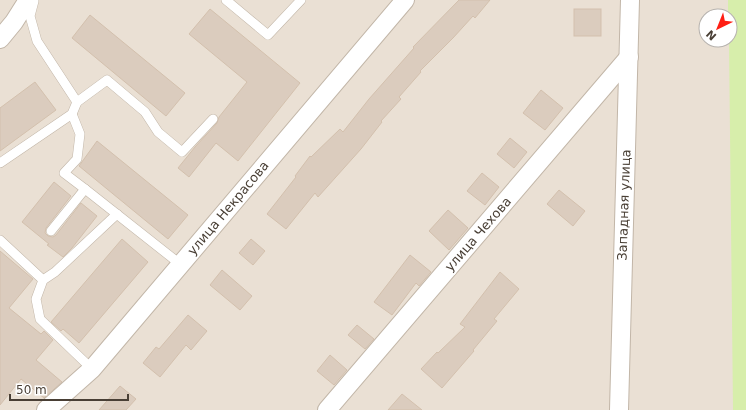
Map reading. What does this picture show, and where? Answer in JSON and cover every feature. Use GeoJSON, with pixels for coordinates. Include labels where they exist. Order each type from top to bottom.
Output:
{"type":"FeatureCollection","features":[{"type":"Feature","properties":{"kind":"street"},"geometry":{"type":"LineString","coordinates":[[0,38],[14,22],[28,0]]}},
{"type":"Feature","properties":{"kind":"street","name":"улица Некрасова"},"geometry":{"type":"LineString","coordinates":[[46,410],[92,369],[404,0]]}},
{"type":"Feature","properties":{"kind":"street","name":"Западная улица"},"geometry":{"type":"LineString","coordinates":[[619,410],[630,0]]}},
{"type":"Feature","properties":{"kind":"street","name":"улица Чехова"},"geometry":{"type":"LineString","coordinates":[[327,410],[629,57]]}},
{"type":"Feature","properties":{"kind":"lane"},"geometry":{"type":"LineString","coordinates":[[34,0],[30,16],[37,40],[77,102]]}},
{"type":"Feature","properties":{"kind":"lane"},"geometry":{"type":"LineString","coordinates":[[226,0],[268,35],[301,0]]}},
{"type":"Feature","properties":{"kind":"lane"},"geometry":{"type":"LineString","coordinates":[[0,163],[72,114],[77,102],[107,80],[145,112],[158,132],[182,152],[213,119]]}},
{"type":"Feature","properties":{"kind":"lane"},"geometry":{"type":"LineString","coordinates":[[72,114],[80,134],[77,159],[64,174],[180,264]]}},
{"type":"Feature","properties":{"kind":"lane"},"geometry":{"type":"LineString","coordinates":[[52,231],[85,189]]}},
{"type":"Feature","properties":{"kind":"lane"},"geometry":{"type":"LineString","coordinates":[[92,369],[40,319],[36,299],[43,280],[55,272],[117,214]]}},
{"type":"Feature","properties":{"kind":"lane"},"geometry":{"type":"LineString","coordinates":[[0,240],[43,280]]}},
{"type":"Feature","properties":{"kind":"shaded area"},"geometry":{"type":"Polygon","coordinates":[[[0,0],[746,0],[746,410],[0,410],[0,0]]]}},
{"type":"Feature","properties":{"kind":"green space"},"geometry":{"type":"Polygon","coordinates":[[[728,0],[746,0],[746,410],[733,410],[729,48],[738,48],[738,8],[728,8],[728,0]]]}},
{"type":"Feature","properties":{"kind":"building"},"geometry":{"type":"Polygon","coordinates":[[[459,0],[490,0],[475,18],[473,16],[420,71],[421,72],[399,97],[401,99],[381,121],[382,122],[361,149],[318,197],[315,193],[286,229],[267,214],[296,177],[295,176],[310,156],[311,157],[340,129],[343,132],[369,99],[414,48],[413,47],[459,0]]]}},
{"type":"Feature","properties":{"kind":"building"},"geometry":{"type":"Polygon","coordinates":[[[210,9],[300,83],[238,161],[216,143],[189,177],[178,168],[217,123],[219,117],[247,82],[189,34],[210,9]]]}},
{"type":"Feature","properties":{"kind":"building"},"geometry":{"type":"Polygon","coordinates":[[[574,9],[601,9],[601,36],[574,36],[574,9]]]}},
{"type":"Feature","properties":{"kind":"building"},"geometry":{"type":"Polygon","coordinates":[[[90,15],[185,93],[166,116],[72,38],[90,15]]]}},
{"type":"Feature","properties":{"kind":"building"},"geometry":{"type":"Polygon","coordinates":[[[35,82],[56,110],[0,151],[0,108],[35,82]]]}},
{"type":"Feature","properties":{"kind":"building"},"geometry":{"type":"Polygon","coordinates":[[[541,90],[563,108],[545,130],[523,113],[541,90]]]}},
{"type":"Feature","properties":{"kind":"building"},"geometry":{"type":"Polygon","coordinates":[[[510,138],[527,152],[514,168],[497,154],[510,138]]]}},
{"type":"Feature","properties":{"kind":"building"},"geometry":{"type":"Polygon","coordinates":[[[97,141],[188,215],[168,239],[79,166],[97,141]]]}},
{"type":"Feature","properties":{"kind":"building"},"geometry":{"type":"Polygon","coordinates":[[[482,173],[499,187],[485,205],[467,191],[482,173]]]}},
{"type":"Feature","properties":{"kind":"building"},"geometry":{"type":"Polygon","coordinates":[[[54,182],[71,196],[46,228],[45,233],[48,236],[53,237],[56,235],[81,203],[97,216],[63,257],[47,245],[49,244],[22,222],[54,182]]]}},
{"type":"Feature","properties":{"kind":"building"},"geometry":{"type":"Polygon","coordinates":[[[559,190],[585,211],[573,226],[547,204],[559,190]]]}},
{"type":"Feature","properties":{"kind":"building"},"geometry":{"type":"Polygon","coordinates":[[[448,210],[468,228],[449,250],[429,231],[448,210]]]}},
{"type":"Feature","properties":{"kind":"building"},"geometry":{"type":"Polygon","coordinates":[[[122,239],[148,262],[79,343],[63,329],[61,331],[51,322],[122,239]]]}},
{"type":"Feature","properties":{"kind":"building"},"geometry":{"type":"Polygon","coordinates":[[[251,239],[265,251],[253,265],[239,253],[251,239]]]}},
{"type":"Feature","properties":{"kind":"building"},"geometry":{"type":"Polygon","coordinates":[[[0,251],[33,279],[9,308],[41,334],[44,331],[53,340],[36,360],[62,382],[44,398],[21,379],[0,405],[0,251]]]}},
{"type":"Feature","properties":{"kind":"building"},"geometry":{"type":"Polygon","coordinates":[[[410,255],[431,272],[419,286],[416,283],[392,315],[374,302],[410,255]]]}},
{"type":"Feature","properties":{"kind":"building"},"geometry":{"type":"Polygon","coordinates":[[[222,270],[252,296],[240,310],[210,285],[222,270]]]}},
{"type":"Feature","properties":{"kind":"building"},"geometry":{"type":"Polygon","coordinates":[[[500,272],[519,289],[494,319],[497,321],[473,350],[474,351],[442,388],[421,369],[437,352],[438,353],[465,327],[460,324],[500,272]]]}},
{"type":"Feature","properties":{"kind":"building"},"geometry":{"type":"Polygon","coordinates":[[[188,315],[207,331],[191,350],[186,345],[160,377],[143,363],[156,347],[159,349],[188,315]]]}},
{"type":"Feature","properties":{"kind":"building"},"geometry":{"type":"Polygon","coordinates":[[[357,325],[374,339],[365,349],[348,335],[357,325]]]}},
{"type":"Feature","properties":{"kind":"building"},"geometry":{"type":"Polygon","coordinates":[[[330,355],[347,370],[334,385],[317,371],[330,355]]]}},
{"type":"Feature","properties":{"kind":"building"},"geometry":{"type":"Polygon","coordinates":[[[120,386],[136,399],[126,410],[99,410],[120,386]]]}},
{"type":"Feature","properties":{"kind":"building"},"geometry":{"type":"Polygon","coordinates":[[[402,394],[422,410],[388,410],[402,394]]]}}]}
